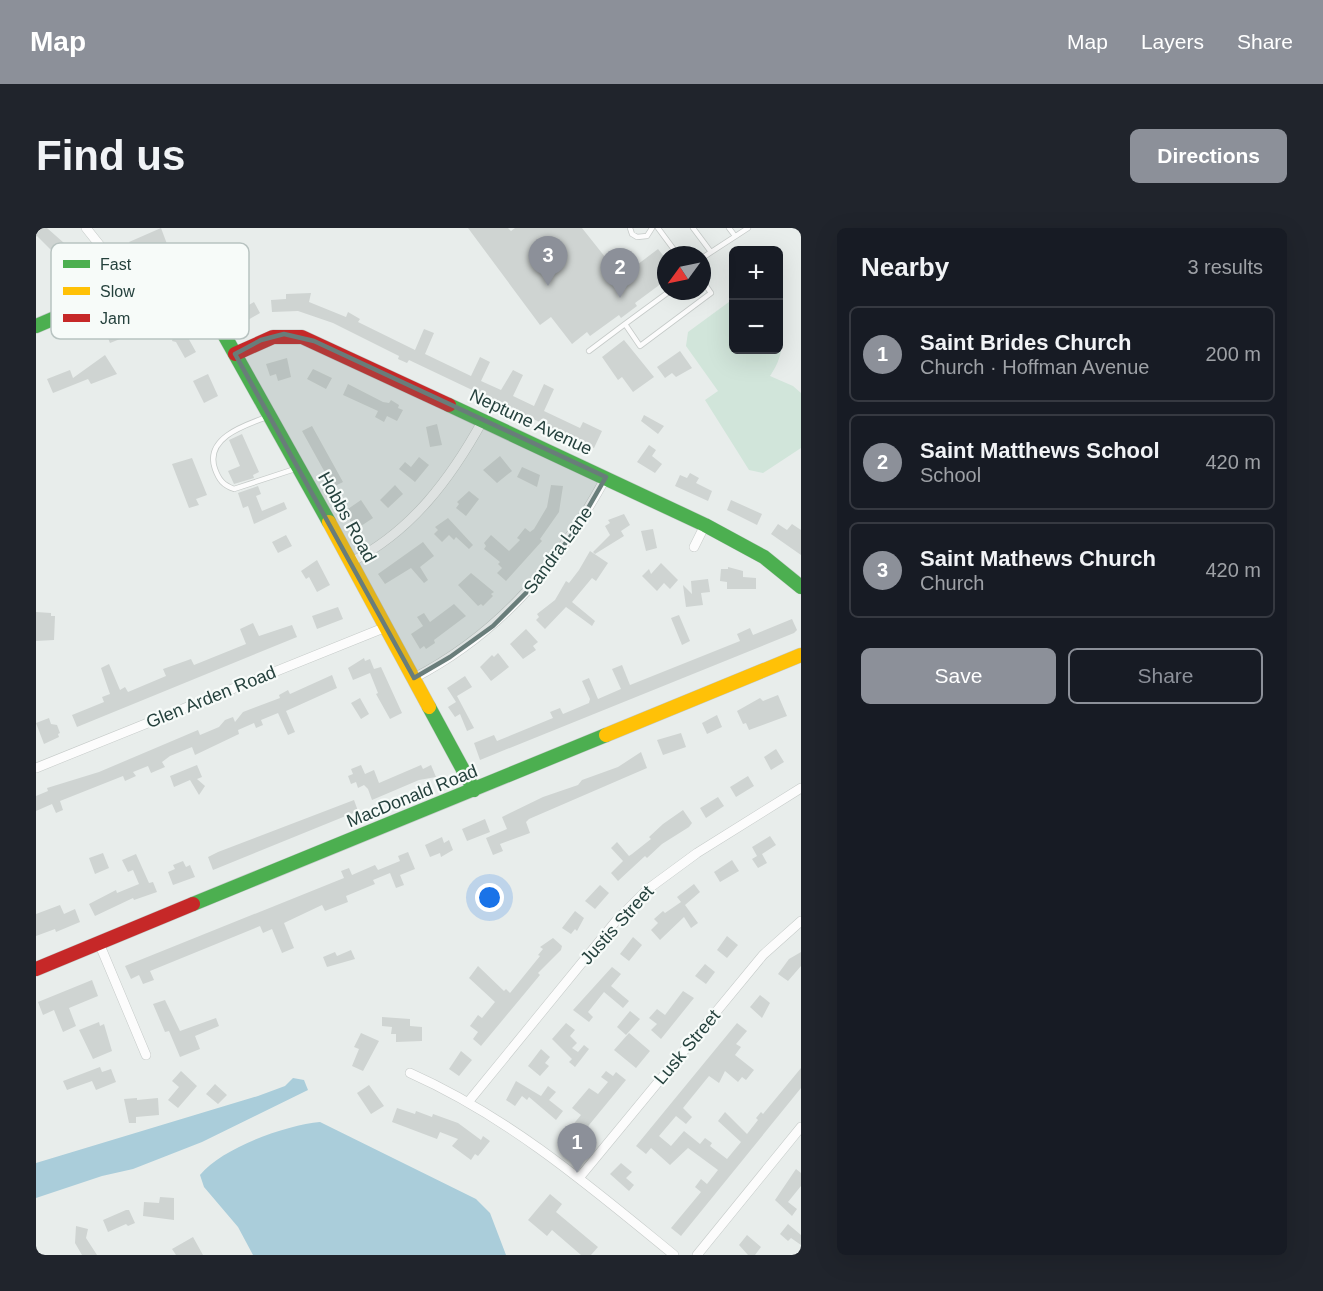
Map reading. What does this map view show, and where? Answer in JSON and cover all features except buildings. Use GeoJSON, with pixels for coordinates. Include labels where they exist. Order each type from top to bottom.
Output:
{"type":"FeatureCollection","features":[{"type":"Feature","properties":{"kind":"street"},"geometry":{"type":"LineString","coordinates":[[86,228],[98,243]]}},
{"type":"Feature","properties":{"kind":"street"},"geometry":{"type":"LineString","coordinates":[[36,326],[51,324]]}},
{"type":"Feature","properties":{"kind":"street","name":"Neptune Avenue"},"geometry":{"type":"LineString","coordinates":[[235,354],[268,337],[296,335],[606,477],[705,525],[764,557],[801,587]]}},
{"type":"Feature","properties":{"kind":"street","name":"Hobbs Road"},"geometry":{"type":"LineString","coordinates":[[227,339],[351,562],[474,790]]}},
{"type":"Feature","properties":{"kind":"street"},"geometry":{"type":"LineString","coordinates":[[351,562],[384,542],[432,499],[465,453],[483,420]]}},
{"type":"Feature","properties":{"kind":"street","name":"Sandra Lane"},"geometry":{"type":"LineString","coordinates":[[414,678],[474,640],[519,601],[557,557],[606,477]]}},
{"type":"Feature","properties":{"kind":"street"},"geometry":{"type":"LineString","coordinates":[[694,547],[705,525]]}},
{"type":"Feature","properties":{"kind":"street","name":"Glen Arden Road"},"geometry":{"type":"LineString","coordinates":[[36,768],[386,627]]}},
{"type":"Feature","properties":{"kind":"street","name":"MacDonald Road"},"geometry":{"type":"LineString","coordinates":[[36,969],[801,655]]}},
{"type":"Feature","properties":{"kind":"street","name":"Justis Street"},"geometry":{"type":"LineString","coordinates":[[469,1101],[640,896],[697,853],[801,788]]}},
{"type":"Feature","properties":{"kind":"street","name":"Lusk Street"},"geometry":{"type":"LineString","coordinates":[[579,1178],[764,955],[801,921]]}},
{"type":"Feature","properties":{"kind":"street"},"geometry":{"type":"LineString","coordinates":[[99,943],[146,1055]]}},
{"type":"Feature","properties":{"kind":"street"},"geometry":{"type":"LineString","coordinates":[[410,1073],[469,1101],[579,1178],[674,1255]]}},
{"type":"Feature","properties":{"kind":"street"},"geometry":{"type":"LineString","coordinates":[[697,1255],[801,1127]]}},
{"type":"Feature","properties":{"kind":"lane"},"geometry":{"type":"LineString","coordinates":[[630,228],[632,234],[641,238],[647,236],[652,228]]}},
{"type":"Feature","properties":{"kind":"lane"},"geometry":{"type":"LineString","coordinates":[[658,228],[671,246]]}},
{"type":"Feature","properties":{"kind":"lane"},"geometry":{"type":"LineString","coordinates":[[693,228],[706,246]]}},
{"type":"Feature","properties":{"kind":"lane"},"geometry":{"type":"LineString","coordinates":[[729,228],[735,236]]}},
{"type":"Feature","properties":{"kind":"lane"},"geometry":{"type":"LineString","coordinates":[[711,252],[748,228]]}},
{"type":"Feature","properties":{"kind":"lane"},"geometry":{"type":"LineString","coordinates":[[589,351],[658,300]]}},
{"type":"Feature","properties":{"kind":"lane"},"geometry":{"type":"LineString","coordinates":[[625,324],[640,346],[702,300]]}},
{"type":"Feature","properties":{"kind":"lane"},"geometry":{"type":"LineString","coordinates":[[270,416],[245,426],[221,440],[213,452],[214,466],[219,477],[224,485],[234,489],[299,468]]}},
{"type":"Feature","properties":{"kind":"highlighted area"},"geometry":{"type":"Polygon","coordinates":[[[284,334],[314,341],[606,477],[576,529],[536,583],[493,626],[450,657],[414,678],[235,354],[261,340],[284,334]]]}},
{"type":"Feature","properties":{"kind":"green space"},"geometry":{"type":"Polygon","coordinates":[[[729,302],[729,354],[780,354],[770,376],[793,386],[801,393],[801,448],[763,473],[749,470],[705,400],[718,391],[686,346],[688,332],[729,302]]]}},
{"type":"Feature","properties":{"kind":"water"},"geometry":{"type":"Polygon","coordinates":[[[293,1078],[304,1080],[308,1090],[202,1142],[133,1169],[102,1176],[36,1198],[36,1163],[258,1096],[285,1086],[293,1078]]]}},
{"type":"Feature","properties":{"kind":"water"},"geometry":{"type":"Polygon","coordinates":[[[320,1122],[476,1199],[490,1213],[506,1255],[253,1255],[238,1227],[204,1187],[200,1175],[210,1165],[239,1147],[273,1133],[320,1122]]]}},
{"type":"Feature","properties":{"kind":"traffic: fast"},"geometry":{"type":"LineString","coordinates":[[36,326],[51,320]]}},
{"type":"Feature","properties":{"kind":"traffic: fast"},"geometry":{"type":"LineString","coordinates":[[227,339],[329,522]]}},
{"type":"Feature","properties":{"kind":"traffic: fast"},"geometry":{"type":"LineString","coordinates":[[449,405],[705,525],[764,557],[801,587]]}},
{"type":"Feature","properties":{"kind":"traffic: fast"},"geometry":{"type":"LineString","coordinates":[[429,707],[474,790]]}},
{"type":"Feature","properties":{"kind":"traffic: fast"},"geometry":{"type":"LineString","coordinates":[[193,904],[606,735]]}},
{"type":"Feature","properties":{"kind":"traffic: slow"},"geometry":{"type":"LineString","coordinates":[[329,522],[429,707]]}},
{"type":"Feature","properties":{"kind":"traffic: slow"},"geometry":{"type":"LineString","coordinates":[[606,735],[801,655]]}},
{"type":"Feature","properties":{"kind":"traffic: jam"},"geometry":{"type":"LineString","coordinates":[[235,354],[273,337],[302,337],[449,405]]}},
{"type":"Feature","properties":{"kind":"traffic: jam"},"geometry":{"type":"LineString","coordinates":[[36,969],[193,904]]}},
{"type":"Feature","properties":{"kind":"place","name":"Saint Mathews Church"},"geometry":{"type":"Point","coordinates":[548,286]}},
{"type":"Feature","properties":{"kind":"place","name":"Saint Matthews School"},"geometry":{"type":"Point","coordinates":[620,298]}},
{"type":"Feature","properties":{"kind":"place","name":"Saint Brides Church"},"geometry":{"type":"Point","coordinates":[577,1173]}}]}
